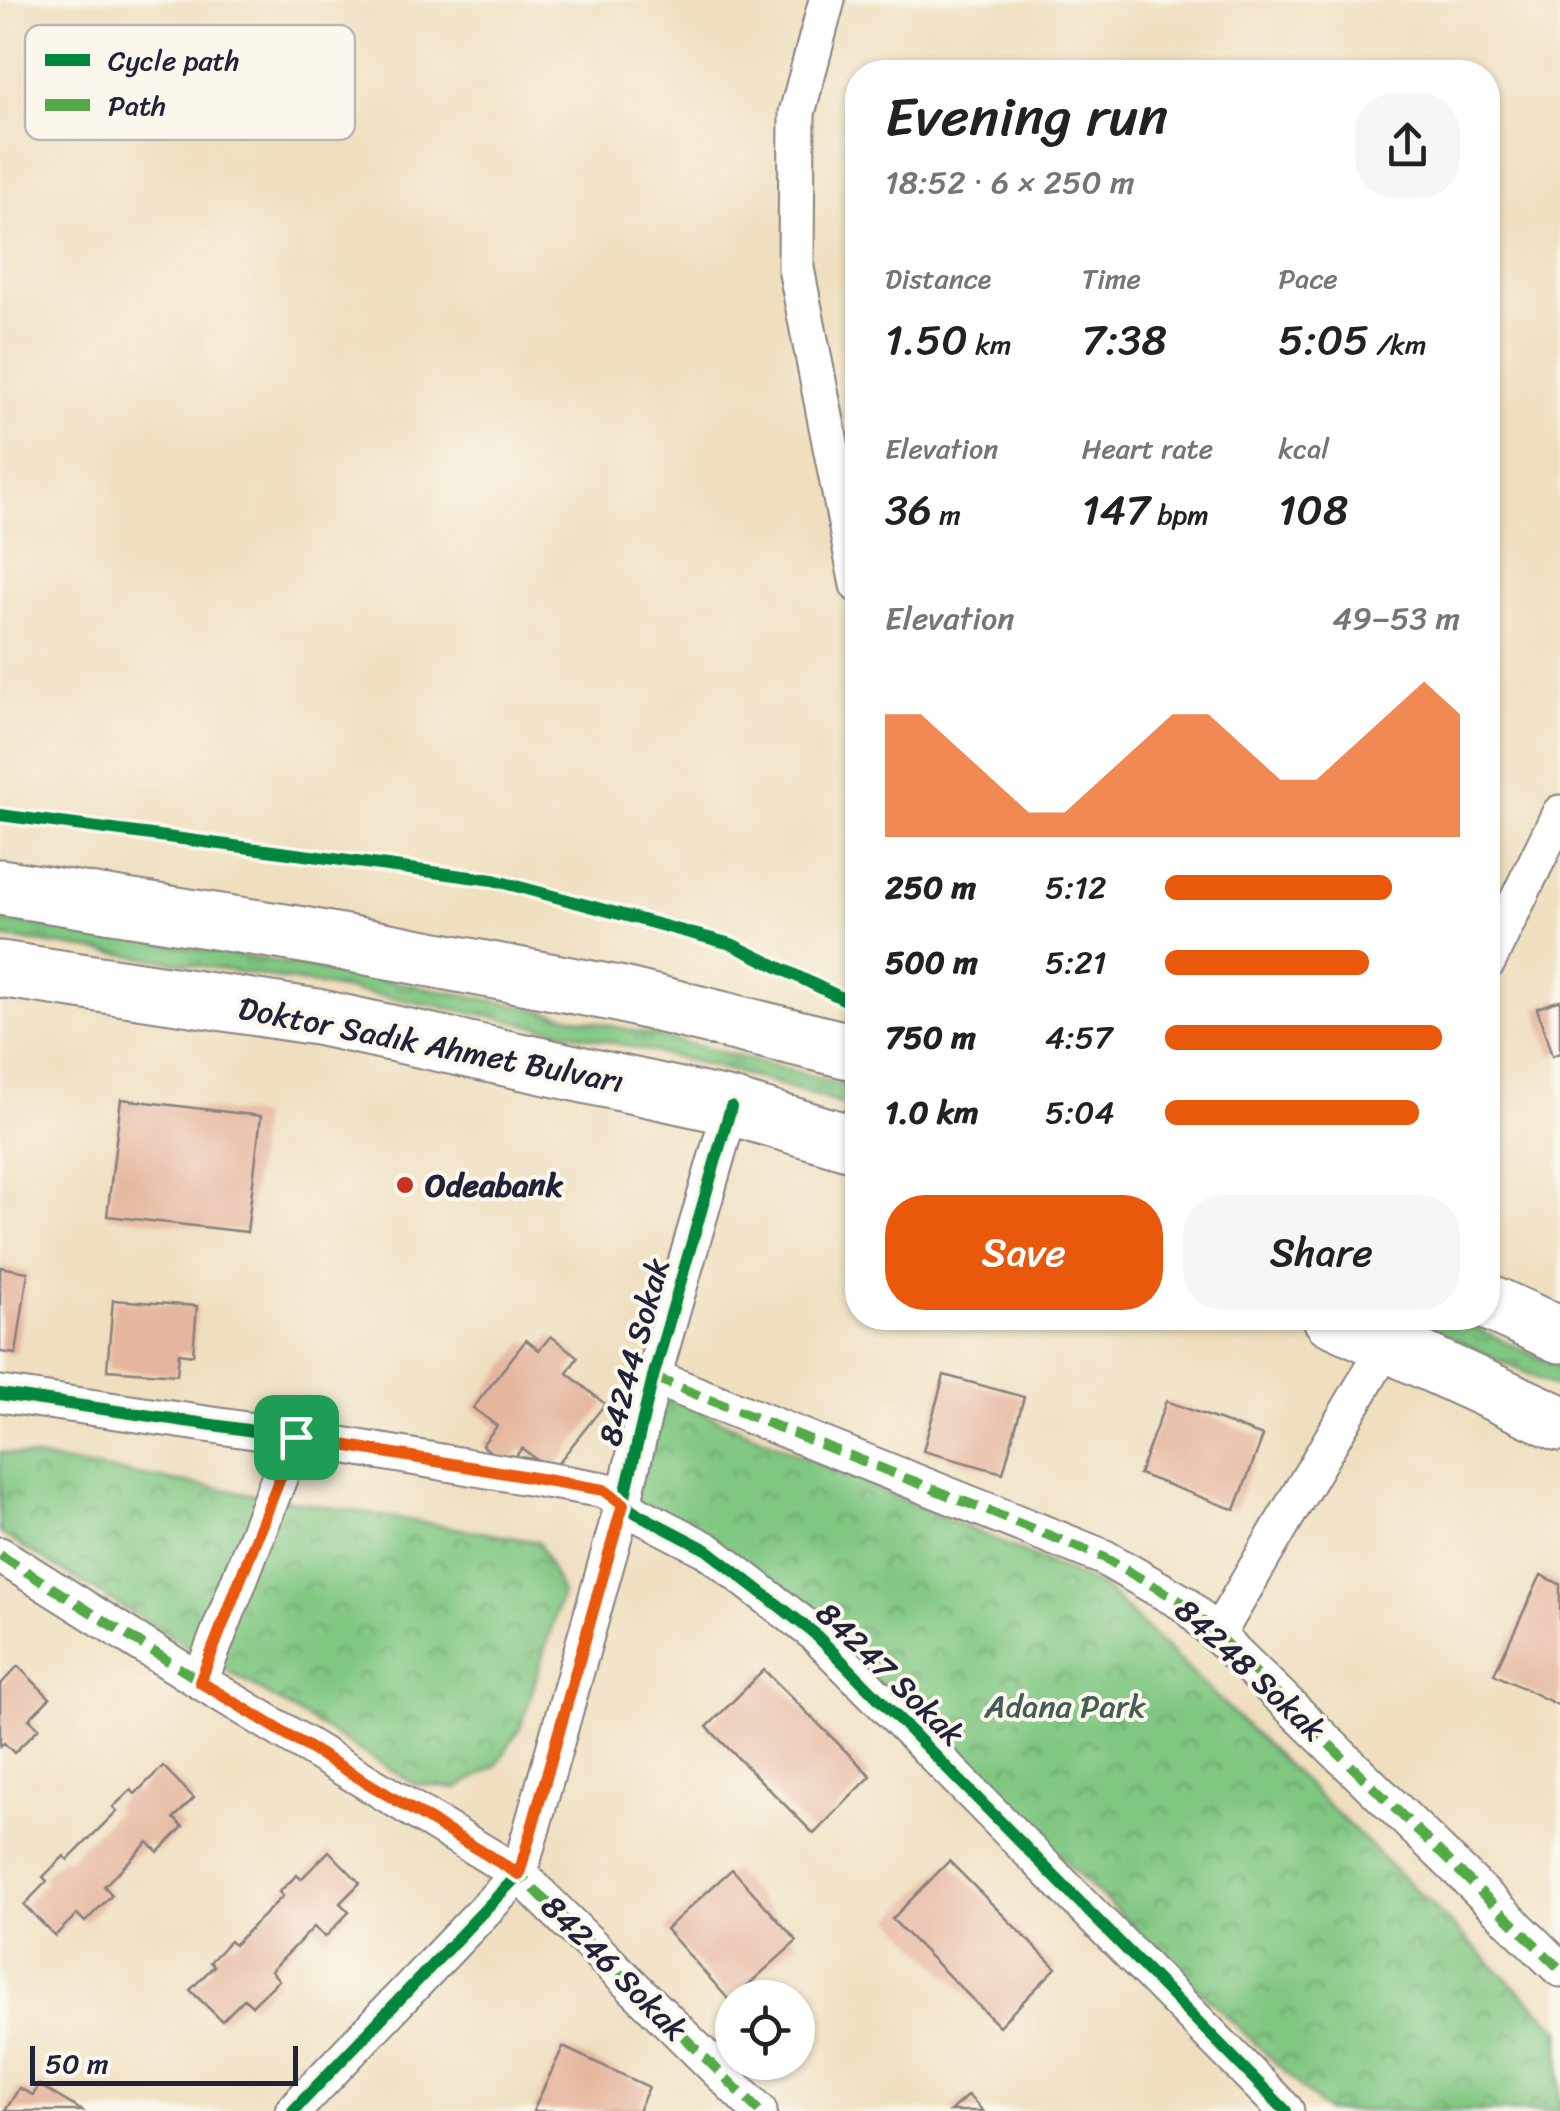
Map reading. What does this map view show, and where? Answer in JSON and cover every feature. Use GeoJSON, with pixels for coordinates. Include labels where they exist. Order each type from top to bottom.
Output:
{"type":"FeatureCollection","features":[{"type":"Feature","properties":{"kind":"main road"},"geometry":{"type":"LineString","coordinates":[[0,887],[302,935],[618,994],[845,1050]]}},
{"type":"Feature","properties":{"kind":"main road","name":"Doktor Sadık Ahmet Bulvarı"},"geometry":{"type":"LineString","coordinates":[[0,970],[316,1018],[731,1107],[845,1141]]}},
{"type":"Feature","properties":{"kind":"main road"},"geometry":{"type":"LineString","coordinates":[[1500,1308],[1560,1335]]}},
{"type":"Feature","properties":{"kind":"main road"},"geometry":{"type":"LineString","coordinates":[[1360,1330],[1560,1423]]}},
{"type":"Feature","properties":{"kind":"street"},"geometry":{"type":"LineString","coordinates":[[827,0],[797,113],[796,268],[845,519]]}},
{"type":"Feature","properties":{"kind":"street"},"geometry":{"type":"LineString","coordinates":[[1500,936],[1560,813]]}},
{"type":"Feature","properties":{"kind":"street","name":"84244 Sokak"},"geometry":{"type":"LineString","coordinates":[[293,2111],[519,1874],[623,1504],[653,1377],[731,1107]]}},
{"type":"Feature","properties":{"kind":"street"},"geometry":{"type":"LineString","coordinates":[[1217,1635],[1388,1342]]}},
{"type":"Feature","properties":{"kind":"street","name":"84248 Sokak"},"geometry":{"type":"LineString","coordinates":[[653,1377],[1103,1557],[1185,1604],[1560,1970]]}},
{"type":"Feature","properties":{"kind":"street","name":"84247 Sokak"},"geometry":{"type":"LineString","coordinates":[[0,1394],[296,1437],[604,1490],[707,1550],[814,1633],[1286,2111]]}},
{"type":"Feature","properties":{"kind":"street"},"geometry":{"type":"LineString","coordinates":[[200,1682],[296,1437]]}},
{"type":"Feature","properties":{"kind":"street","name":"84246 Sokak"},"geometry":{"type":"LineString","coordinates":[[0,1555],[200,1682],[519,1874],[759,2111]]}},
{"type":"Feature","properties":{"kind":"green space"},"geometry":{"type":"Polygon","coordinates":[[[0,920],[324,969],[539,1010],[845,1086],[845,1105],[736,1072],[630,1046],[451,1009],[271,977],[0,937],[0,920]]]}},
{"type":"Feature","properties":{"kind":"green space"},"geometry":{"type":"Polygon","coordinates":[[[1435,1330],[1480,1330],[1560,1367],[1560,1389],[1435,1330]]]}},
{"type":"Feature","properties":{"kind":"green space","name":"Adana Park"},"geometry":{"type":"Polygon","coordinates":[[[653,1391],[1103,1587],[1560,2030],[1560,2111],[1326,2111],[821,1628],[631,1501],[653,1391]]]}},
{"type":"Feature","properties":{"kind":"green space"},"geometry":{"type":"Polygon","coordinates":[[[0,1452],[538,1542],[562,1592],[522,1724],[497,1765],[458,1788],[415,1784],[0,1533],[0,1452]]]}},
{"type":"Feature","properties":{"kind":"building"},"geometry":{"type":"Polygon","coordinates":[[[1560,1000],[1560,1053],[1552,1056],[1537,1008],[1560,1000]]]}},
{"type":"Feature","properties":{"kind":"building"},"geometry":{"type":"Polygon","coordinates":[[[121,1099],[261,1116],[247,1232],[107,1216],[121,1099]]]}},
{"type":"Feature","properties":{"kind":"building"},"geometry":{"type":"Polygon","coordinates":[[[0,1267],[28,1272],[16,1354],[0,1352],[0,1267]]]}},
{"type":"Feature","properties":{"kind":"building"},"geometry":{"type":"Polygon","coordinates":[[[113,1300],[197,1306],[193,1355],[179,1353],[177,1375],[107,1370],[113,1300]]]}},
{"type":"Feature","properties":{"kind":"building"},"geometry":{"type":"Polygon","coordinates":[[[551,1336],[578,1357],[567,1373],[605,1404],[551,1472],[522,1448],[508,1466],[482,1445],[497,1426],[473,1408],[526,1340],[539,1350],[551,1336]]]}},
{"type":"Feature","properties":{"kind":"building"},"geometry":{"type":"Polygon","coordinates":[[[944,1375],[1024,1397],[1003,1473],[923,1451],[944,1375]]]}},
{"type":"Feature","properties":{"kind":"building"},"geometry":{"type":"Polygon","coordinates":[[[1166,1401],[1263,1436],[1235,1510],[1139,1474],[1166,1401]]]}},
{"type":"Feature","properties":{"kind":"building"},"geometry":{"type":"Polygon","coordinates":[[[1541,1575],[1560,1584],[1560,1706],[1494,1674],[1541,1575]]]}},
{"type":"Feature","properties":{"kind":"building"},"geometry":{"type":"Polygon","coordinates":[[[18,1666],[50,1698],[29,1719],[39,1728],[14,1753],[4,1743],[0,1746],[0,1685],[18,1666]]]}},
{"type":"Feature","properties":{"kind":"building"},"geometry":{"type":"Polygon","coordinates":[[[764,1670],[871,1776],[814,1834],[707,1727],[764,1670]]]}},
{"type":"Feature","properties":{"kind":"building"},"geometry":{"type":"Polygon","coordinates":[[[163,1766],[194,1798],[174,1818],[183,1827],[158,1852],[148,1842],[104,1886],[112,1895],[85,1922],[77,1914],[55,1936],[24,1905],[47,1881],[43,1877],[64,1856],[68,1860],[117,1811],[113,1807],[131,1790],[135,1794],[163,1766]]]}},
{"type":"Feature","properties":{"kind":"building"},"geometry":{"type":"Polygon","coordinates":[[[329,1851],[360,1883],[340,1903],[349,1912],[325,1937],[314,1927],[271,1971],[279,1980],[252,2006],[244,1999],[222,2021],[190,1990],[214,1966],[210,1962],[230,1941],[234,1945],[283,1896],[279,1892],[297,1875],[301,1879],[329,1851]]]}},
{"type":"Feature","properties":{"kind":"building"},"geometry":{"type":"Polygon","coordinates":[[[949,1861],[1056,1968],[999,2026],[892,1919],[949,1861]]]}},
{"type":"Feature","properties":{"kind":"building"},"geometry":{"type":"Polygon","coordinates":[[[732,1869],[797,1941],[753,1980],[715,1980],[715,1984],[666,1929],[732,1869]]]}},
{"type":"Feature","properties":{"kind":"building"},"geometry":{"type":"Polygon","coordinates":[[[563,2047],[649,2087],[638,2111],[533,2111],[563,2047]]]}},
{"type":"Feature","properties":{"kind":"building"},"geometry":{"type":"Polygon","coordinates":[[[39,2085],[82,2111],[5,2111],[19,2088],[33,2095],[39,2085]]]}},
{"type":"Feature","properties":{"kind":"building"},"geometry":{"type":"Polygon","coordinates":[[[968,2095],[983,2111],[950,2111],[968,2095]]]}},
{"type":"Feature","properties":{"kind":"marked path"},"geometry":{"type":"LineString","coordinates":[[653,1377],[1103,1557],[1185,1604],[1560,1969]]}},
{"type":"Feature","properties":{"kind":"marked path"},"geometry":{"type":"LineString","coordinates":[[0,1555],[519,1874],[759,2111]]}},
{"type":"Feature","properties":{"kind":"cycle path"},"geometry":{"type":"LineString","coordinates":[[0,815],[493,880],[731,944],[845,1000]]}},
{"type":"Feature","properties":{"kind":"cycle path"},"geometry":{"type":"LineString","coordinates":[[293,2111],[519,1874],[623,1504],[653,1377],[731,1107]]}},
{"type":"Feature","properties":{"kind":"cycle path"},"geometry":{"type":"LineString","coordinates":[[0,1394],[295,1437],[604,1490],[638,1514],[707,1550],[814,1633],[1286,2111]]}},
{"type":"Feature","properties":{"kind":"place","name":"Odeabank"},"geometry":{"type":"Point","coordinates":[405,1185]}},
{"type":"Feature","properties":{"kind":"route"},"geometry":{"type":"LineString","coordinates":[[296,1437],[604,1490],[623,1504],[519,1874],[200,1682],[296,1437]]}}]}
